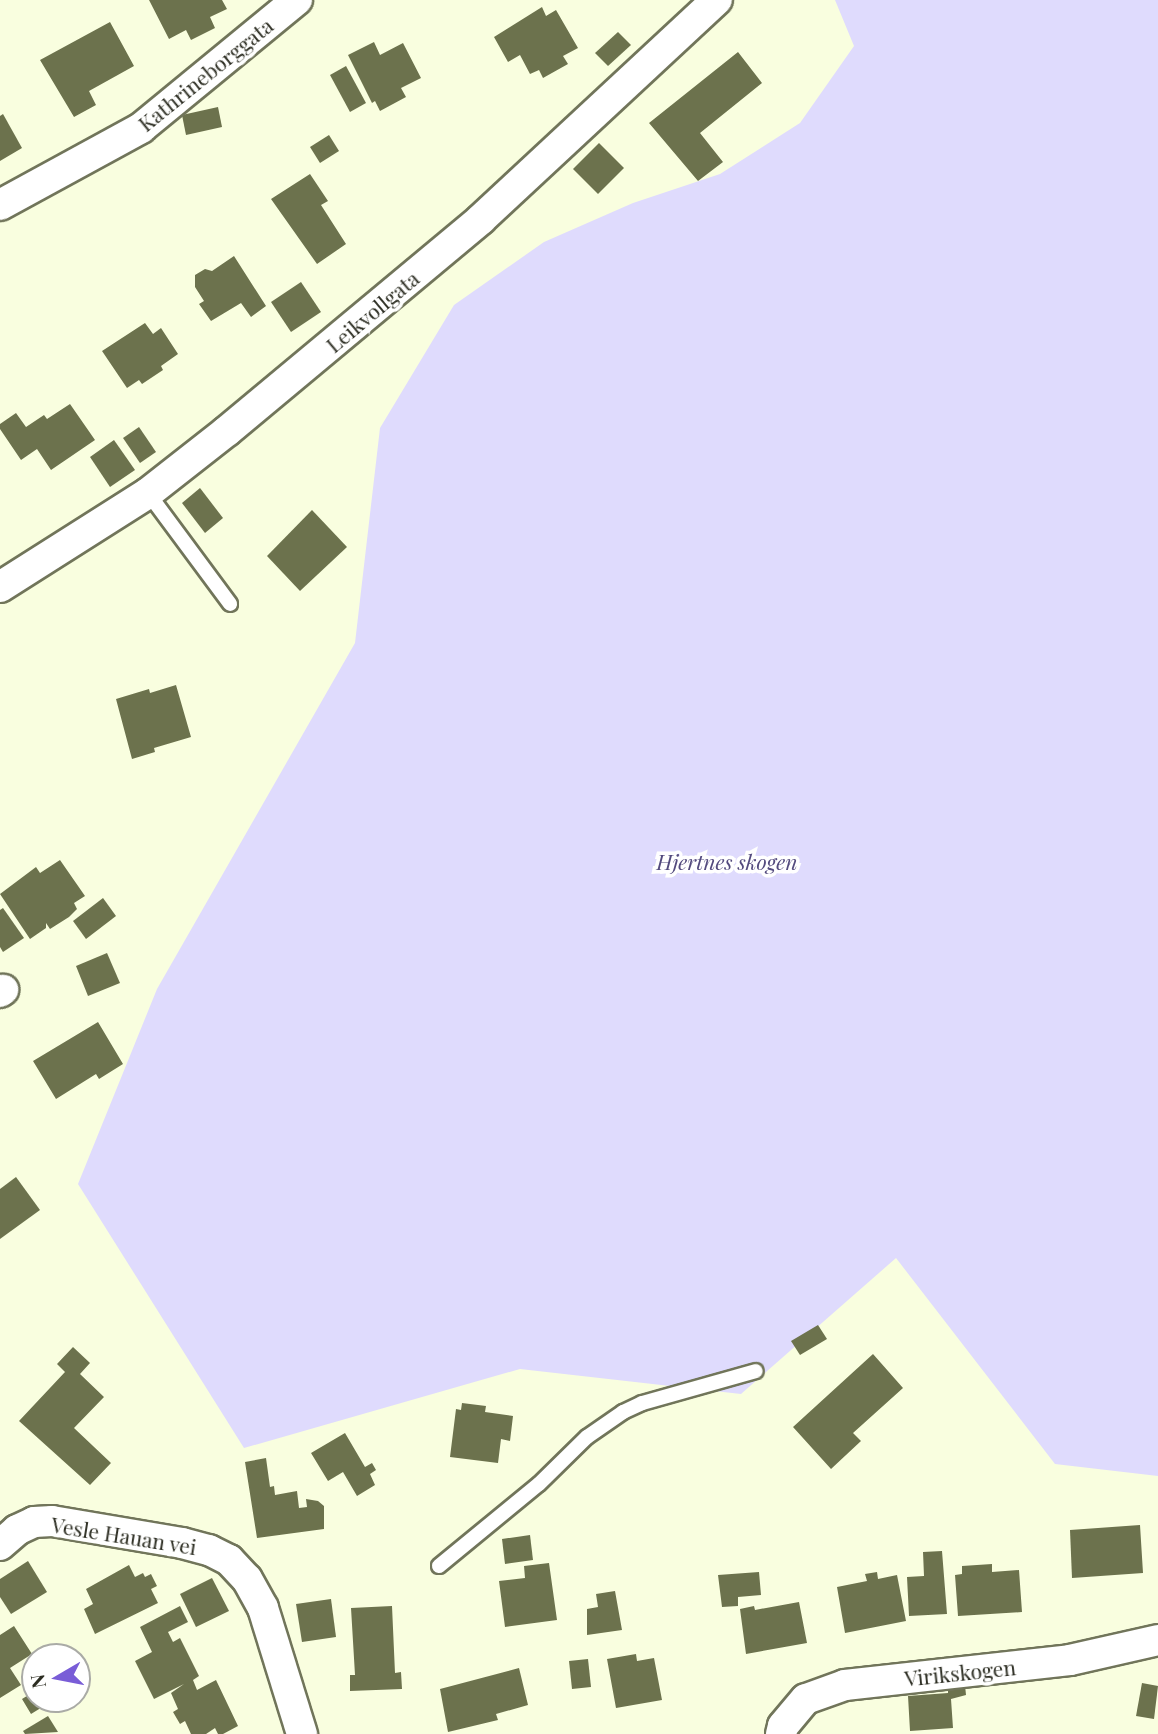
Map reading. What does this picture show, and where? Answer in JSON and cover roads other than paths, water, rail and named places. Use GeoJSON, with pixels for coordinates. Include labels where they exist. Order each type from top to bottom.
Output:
{"type":"FeatureCollection","features":[{"type":"Feature","properties":{"kind":"street","name":"Kathrineborggata"},"geometry":{"type":"LineString","coordinates":[[0,205],[141,128],[297,0]]}},
{"type":"Feature","properties":{"kind":"street","name":"Leikvollgata"},"geometry":{"type":"LineString","coordinates":[[0,587],[149,493],[481,219],[717,0]]}},
{"type":"Feature","properties":{"kind":"street","name":"Vesle Hauan vei"},"geometry":{"type":"LineString","coordinates":[[0,1545],[17,1530],[34,1522],[52,1521],[183,1543],[209,1550],[229,1560],[247,1579],[262,1608],[288,1682],[302,1734]]}},
{"type":"Feature","properties":{"kind":"street","name":"Virikskogen"},"geometry":{"type":"LineString","coordinates":[[781,1734],[788,1718],[806,1699],[845,1685],[1070,1660],[1158,1640]]}},
{"type":"Feature","properties":{"kind":"lane"},"geometry":{"type":"LineString","coordinates":[[149,493],[230,604]]}},
{"type":"Feature","properties":{"kind":"lane"},"geometry":{"type":"LineString","coordinates":[[439,1566],[539,1483],[587,1437],[623,1412],[642,1403],[756,1371]]}},
{"type":"Feature","properties":{"kind":"park label","name":"Hjertnes skogen"},"geometry":{"type":"Point","coordinates":[727,861]}}]}
